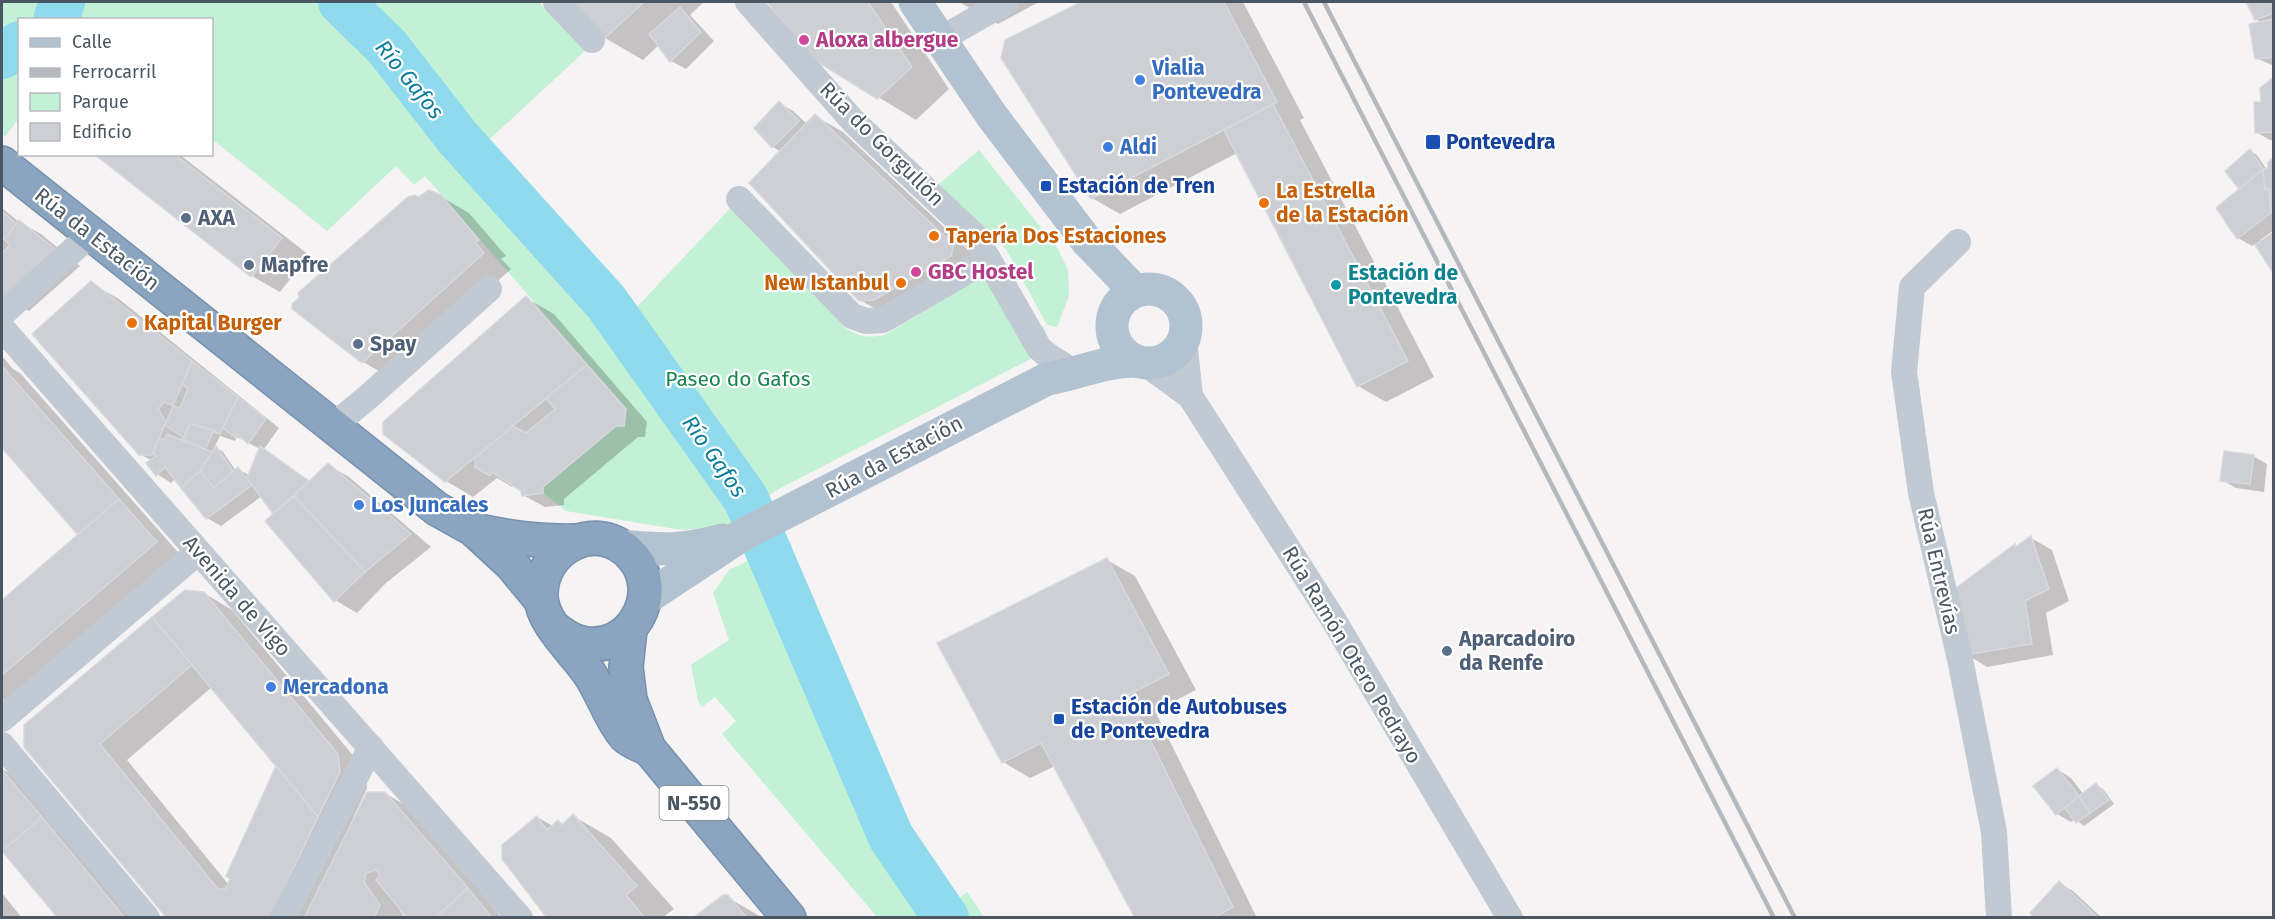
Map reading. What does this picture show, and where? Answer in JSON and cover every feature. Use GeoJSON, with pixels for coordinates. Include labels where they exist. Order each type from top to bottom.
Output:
{"type":"FeatureCollection","features":[{"type":"Feature","properties":{"kind":"highway","name":"Rúa da Estación"},"geometry":{"type":"LineString","coordinates":[[2,163],[436,508],[473,529],[512,565],[540,599]]}},
{"type":"Feature","properties":{"kind":"highway","name":"Rúa da Estación"},"geometry":{"type":"LineString","coordinates":[[473,529],[514,539],[540,542],[576,541]]}},
{"type":"Feature","properties":{"kind":"highway"},"geometry":{"type":"LineString","coordinates":[[555,628],[568,638],[584,644],[600,644],[616,639],[630,629],[640,616],[645,599],[645,584],[641,569],[632,556],[620,546],[606,540],[591,538],[576,541],[560,550],[548,564],[541,581],[540,599],[545,615],[590,674],[613,721],[627,739],[649,749]]}},
{"type":"Feature","properties":{"kind":"highway","name":"N-550"},"geometry":{"type":"LineString","coordinates":[[630,629],[626,667],[630,700],[649,749],[789,918]]}},
{"type":"Feature","properties":{"kind":"main road"},"geometry":{"type":"LineString","coordinates":[[915,2],[992,116],[1086,240],[1135,291]]}},
{"type":"Feature","properties":{"kind":"main road"},"geometry":{"type":"LineString","coordinates":[[1086,240],[1112,322],[1116,344],[1124,354],[1141,362],[1158,362],[1169,358],[1184,340],[1186,318],[1176,300],[1160,290],[1135,291],[1117,308],[1112,322]]}},
{"type":"Feature","properties":{"kind":"main road","name":"Rúa da Estación"},"geometry":{"type":"LineString","coordinates":[[1061,372],[1112,322]]}},
{"type":"Feature","properties":{"kind":"main road","name":"Rúa da Estación"},"geometry":{"type":"LineString","coordinates":[[645,599],[742,535],[1061,372],[1114,361],[1141,362]]}},
{"type":"Feature","properties":{"kind":"main road","name":"Rúa da Estación"},"geometry":{"type":"LineString","coordinates":[[620,546],[675,550],[696,548],[742,535]]}},
{"type":"Feature","properties":{"kind":"street"},"geometry":{"type":"LineString","coordinates":[[556,2],[592,40]]}},
{"type":"Feature","properties":{"kind":"street","name":"Rúa do Gorgullón"},"geometry":{"type":"LineString","coordinates":[[748,2],[854,122],[975,236],[1039,348],[1061,372]]}},
{"type":"Feature","properties":{"kind":"street"},"geometry":{"type":"LineString","coordinates":[[939,39],[1006,2]]}},
{"type":"Feature","properties":{"kind":"street"},"geometry":{"type":"LineString","coordinates":[[739,199],[852,316],[866,321],[883,320],[988,259]]}},
{"type":"Feature","properties":{"kind":"street"},"geometry":{"type":"LineString","coordinates":[[2,314],[91,234]]}},
{"type":"Feature","properties":{"kind":"street","name":"Rúa Entrevías"},"geometry":{"type":"LineString","coordinates":[[1958,242],[1912,287],[1904,372],[1921,493],[1960,659],[1994,832],[1999,918]]}},
{"type":"Feature","properties":{"kind":"street"},"geometry":{"type":"LineString","coordinates":[[333,426],[368,398],[489,289]]}},
{"type":"Feature","properties":{"kind":"street","name":"Avenida de Vigo"},"geometry":{"type":"LineString","coordinates":[[2,328],[520,918]]}},
{"type":"Feature","properties":{"kind":"street","name":"Rúa Ramón Otero Pedrayo"},"geometry":{"type":"LineString","coordinates":[[1184,340],[1190,396]]}},
{"type":"Feature","properties":{"kind":"street","name":"Rúa Ramón Otero Pedrayo"},"geometry":{"type":"LineString","coordinates":[[1141,362],[1190,396],[1332,619],[1510,918]]}},
{"type":"Feature","properties":{"kind":"street"},"geometry":{"type":"LineString","coordinates":[[2,719],[198,552]]}},
{"type":"Feature","properties":{"kind":"street"},"geometry":{"type":"LineString","coordinates":[[2,744],[147,918]]}},
{"type":"Feature","properties":{"kind":"street"},"geometry":{"type":"LineString","coordinates":[[283,918],[371,747]]}},
{"type":"Feature","properties":{"kind":"green space","name":"Paseo do Gafos"},"geometry":{"type":"Polygon","coordinates":[[[2,2],[539,2],[585,51],[480,148],[632,312],[739,199],[845,328],[859,335],[885,335],[984,275],[1033,329],[1043,326],[1047,337],[1046,343],[1040,354],[775,491],[726,527],[682,530],[566,511],[543,493],[543,487],[616,426],[626,408],[425,176],[414,185],[396,166],[327,231],[213,140],[213,18],[18,18],[18,119],[5,137],[2,133],[2,2]]]}},
{"type":"Feature","properties":{"kind":"green space"},"geometry":{"type":"Polygon","coordinates":[[[979,150],[1058,249],[1068,270],[1069,296],[1057,327],[1047,325],[1006,249],[939,184],[979,150]]]}},
{"type":"Feature","properties":{"kind":"green space"},"geometry":{"type":"Polygon","coordinates":[[[760,555],[876,827],[934,909],[924,917],[877,917],[722,734],[736,721],[715,697],[702,707],[698,701],[691,665],[729,640],[713,593],[729,570],[760,555]]]}},
{"type":"Feature","properties":{"kind":"green space"},"geometry":{"type":"Polygon","coordinates":[[[967,892],[984,917],[936,917],[967,892]]]}},
{"type":"Feature","properties":{"kind":"building"},"geometry":{"type":"Polygon","coordinates":[[[569,2],[644,2],[604,39],[569,2]]]}},
{"type":"Feature","properties":{"kind":"building"},"geometry":{"type":"Polygon","coordinates":[[[767,2],[868,2],[912,67],[877,99],[810,57],[767,2]]]}},
{"type":"Feature","properties":{"kind":"building","name":"Vialia Pontevedra"},"geometry":{"type":"Polygon","coordinates":[[[1081,2],[1224,2],[1277,102],[1091,199],[1001,58],[1005,40],[1081,2]]]}},
{"type":"Feature","properties":{"kind":"building"},"geometry":{"type":"Polygon","coordinates":[[[2246,2],[2274,2],[2274,13],[2255,20],[2246,2]]]}},
{"type":"Feature","properties":{"kind":"building"},"geometry":{"type":"Polygon","coordinates":[[[680,7],[701,32],[670,62],[649,34],[680,7]]]}},
{"type":"Feature","properties":{"kind":"building"},"geometry":{"type":"Polygon","coordinates":[[[2274,19],[2274,57],[2255,59],[2249,24],[2274,19]]]}},
{"type":"Feature","properties":{"kind":"building"},"geometry":{"type":"Polygon","coordinates":[[[2274,77],[2274,132],[2255,133],[2254,102],[2261,102],[2260,88],[2274,77]]]}},
{"type":"Feature","properties":{"kind":"building"},"geometry":{"type":"Polygon","coordinates":[[[779,101],[799,121],[772,148],[754,128],[779,101]]]}},
{"type":"Feature","properties":{"kind":"building","name":"Estación de Pontevedra"},"geometry":{"type":"Polygon","coordinates":[[[1273,104],[1408,361],[1357,387],[1224,130],[1273,104]]]}},
{"type":"Feature","properties":{"kind":"building"},"geometry":{"type":"Polygon","coordinates":[[[815,114],[954,245],[951,256],[874,300],[859,301],[749,183],[815,114]]]}},
{"type":"Feature","properties":{"kind":"building"},"geometry":{"type":"Polygon","coordinates":[[[2250,149],[2263,169],[2239,189],[2225,171],[2250,149]]]}},
{"type":"Feature","properties":{"kind":"building"},"geometry":{"type":"Polygon","coordinates":[[[97,156],[177,156],[282,238],[251,277],[97,156]]]}},
{"type":"Feature","properties":{"kind":"building"},"geometry":{"type":"Polygon","coordinates":[[[2274,157],[2274,212],[2271,213],[2269,189],[2265,190],[2263,169],[2268,168],[2268,162],[2274,157]]]}},
{"type":"Feature","properties":{"kind":"building"},"geometry":{"type":"Polygon","coordinates":[[[2263,169],[2265,190],[2269,189],[2271,213],[2237,239],[2216,208],[2263,169]]]}},
{"type":"Feature","properties":{"kind":"building"},"geometry":{"type":"Polygon","coordinates":[[[429,190],[441,195],[479,240],[475,242],[484,253],[362,363],[292,309],[292,304],[299,298],[298,293],[408,197],[415,195],[418,197],[429,190]]]}},
{"type":"Feature","properties":{"kind":"building"},"geometry":{"type":"Polygon","coordinates":[[[2,211],[17,224],[4,239],[2,236],[2,211]]]}},
{"type":"Feature","properties":{"kind":"building"},"geometry":{"type":"Polygon","coordinates":[[[19,220],[60,253],[6,300],[2,295],[2,253],[10,245],[4,239],[19,220]]]}},
{"type":"Feature","properties":{"kind":"building"},"geometry":{"type":"Polygon","coordinates":[[[2274,232],[2274,274],[2255,245],[2274,232]]]}},
{"type":"Feature","properties":{"kind":"building"},"geometry":{"type":"Polygon","coordinates":[[[91,281],[192,361],[173,406],[164,402],[158,409],[166,422],[152,455],[139,455],[32,334],[91,281]]]}},
{"type":"Feature","properties":{"kind":"building"},"geometry":{"type":"Polygon","coordinates":[[[526,296],[587,365],[445,482],[383,434],[383,422],[526,296]]]}},
{"type":"Feature","properties":{"kind":"building"},"geometry":{"type":"Polygon","coordinates":[[[192,361],[238,397],[220,434],[190,424],[184,438],[165,425],[173,406],[180,408],[188,388],[182,385],[192,361]]]}},
{"type":"Feature","properties":{"kind":"building"},"geometry":{"type":"Polygon","coordinates":[[[587,365],[626,409],[624,426],[616,426],[543,487],[543,493],[522,496],[521,491],[492,472],[490,476],[475,467],[475,458],[513,426],[526,433],[555,409],[546,398],[587,365]]]}},
{"type":"Feature","properties":{"kind":"building"},"geometry":{"type":"Polygon","coordinates":[[[2,366],[119,499],[78,535],[2,448],[2,366]]]}},
{"type":"Feature","properties":{"kind":"building"},"geometry":{"type":"Polygon","coordinates":[[[238,397],[266,419],[248,444],[237,434],[236,438],[223,428],[238,397]]]}},
{"type":"Feature","properties":{"kind":"building"},"geometry":{"type":"Polygon","coordinates":[[[190,424],[214,430],[205,450],[183,440],[190,424]]]}},
{"type":"Feature","properties":{"kind":"building"},"geometry":{"type":"Polygon","coordinates":[[[167,434],[212,452],[205,467],[181,488],[165,467],[156,476],[146,463],[156,456],[153,453],[159,438],[164,440],[167,434]]]}},
{"type":"Feature","properties":{"kind":"building"},"geometry":{"type":"Polygon","coordinates":[[[216,446],[233,471],[214,488],[200,471],[216,446]]]}},
{"type":"Feature","properties":{"kind":"building"},"geometry":{"type":"Polygon","coordinates":[[[260,446],[309,481],[273,514],[247,478],[260,446]]]}},
{"type":"Feature","properties":{"kind":"building"},"geometry":{"type":"Polygon","coordinates":[[[2224,451],[2254,455],[2250,484],[2220,481],[2224,451]]]}},
{"type":"Feature","properties":{"kind":"building"},"geometry":{"type":"Polygon","coordinates":[[[328,463],[411,534],[365,572],[294,496],[328,463]]]}},
{"type":"Feature","properties":{"kind":"building"},"geometry":{"type":"Polygon","coordinates":[[[238,467],[252,485],[206,519],[181,488],[200,471],[214,488],[238,467]]]}},
{"type":"Feature","properties":{"kind":"building"},"geometry":{"type":"Polygon","coordinates":[[[294,496],[365,572],[334,602],[265,521],[294,496]]]}},
{"type":"Feature","properties":{"kind":"building"},"geometry":{"type":"Polygon","coordinates":[[[119,499],[157,542],[2,675],[2,600],[119,499]]]}},
{"type":"Feature","properties":{"kind":"building"},"geometry":{"type":"Polygon","coordinates":[[[2031,536],[2049,589],[2025,601],[2032,644],[1965,655],[1952,591],[2015,544],[2015,547],[2031,536]]]}},
{"type":"Feature","properties":{"kind":"building","name":"Estación de Autobuses de Pontevedra"},"geometry":{"type":"Polygon","coordinates":[[[1107,558],[1169,674],[1128,695],[1233,907],[1214,918],[1135,918],[1041,743],[1002,763],[937,643],[1107,558]]]}},
{"type":"Feature","properties":{"kind":"building"},"geometry":{"type":"Polygon","coordinates":[[[185,590],[204,592],[338,754],[340,772],[318,817],[152,617],[185,590]]]}},
{"type":"Feature","properties":{"kind":"building"},"geometry":{"type":"Polygon","coordinates":[[[152,617],[192,665],[100,744],[218,889],[225,889],[230,879],[226,876],[276,766],[318,817],[270,918],[167,918],[24,747],[24,725],[152,617]]]}},
{"type":"Feature","properties":{"kind":"building"},"geometry":{"type":"Polygon","coordinates":[[[2057,768],[2079,796],[2056,815],[2033,786],[2057,768]]]}},
{"type":"Feature","properties":{"kind":"building"},"geometry":{"type":"Polygon","coordinates":[[[2,770],[42,817],[2,851],[2,770]]]}},
{"type":"Feature","properties":{"kind":"building"},"geometry":{"type":"Polygon","coordinates":[[[2096,783],[2109,800],[2090,813],[2079,796],[2096,783]]]}},
{"type":"Feature","properties":{"kind":"building"},"geometry":{"type":"Polygon","coordinates":[[[367,792],[385,792],[468,888],[435,918],[407,918],[376,880],[380,875],[376,870],[366,873],[364,882],[380,905],[374,918],[304,918],[367,792]]]}},
{"type":"Feature","properties":{"kind":"building"},"geometry":{"type":"Polygon","coordinates":[[[2079,796],[2090,813],[2076,823],[2065,808],[2079,796]]]}},
{"type":"Feature","properties":{"kind":"building"},"geometry":{"type":"Polygon","coordinates":[[[573,814],[637,886],[626,895],[645,918],[547,918],[502,859],[502,845],[537,816],[547,830],[558,820],[562,825],[573,814]]]}},
{"type":"Feature","properties":{"kind":"building"},"geometry":{"type":"Polygon","coordinates":[[[42,817],[125,918],[58,918],[2,851],[42,817]]]}},
{"type":"Feature","properties":{"kind":"building"},"geometry":{"type":"Polygon","coordinates":[[[2059,881],[2098,918],[2035,918],[2030,913],[2059,881]]]}},
{"type":"Feature","properties":{"kind":"building"},"geometry":{"type":"Polygon","coordinates":[[[468,888],[492,918],[435,918],[468,888]]]}},
{"type":"Feature","properties":{"kind":"building"},"geometry":{"type":"Polygon","coordinates":[[[723,895],[728,895],[747,918],[693,918],[723,895]]]}},
{"type":"Feature","properties":{"kind":"waterway","name":"Río Gafos"},"geometry":{"type":"LineString","coordinates":[[57,18],[62,2]]}},
{"type":"Feature","properties":{"kind":"waterway","name":"Río Gafos"},"geometry":{"type":"LineString","coordinates":[[341,2],[387,47],[458,138],[606,302],[746,499],[891,837],[946,918]]}},
{"type":"Feature","properties":{"kind":"waterway","name":"Río Gafos"},"geometry":{"type":"LineString","coordinates":[[2,56],[18,45]]}},
{"type":"Feature","properties":{"kind":"railway"},"geometry":{"type":"LineString","coordinates":[[1304,2],[1774,918]]}},
{"type":"Feature","properties":{"kind":"railway"},"geometry":{"type":"LineString","coordinates":[[1324,2],[1795,918]]}},
{"type":"Feature","properties":{"kind":"place","name":"Aloxa albergue"},"geometry":{"type":"Point","coordinates":[804,40]}},
{"type":"Feature","properties":{"kind":"place","name":"Vialia Pontevedra"},"geometry":{"type":"Point","coordinates":[1140,80]}},
{"type":"Feature","properties":{"kind":"place","name":"Pontevedra"},"geometry":{"type":"Point","coordinates":[1433,142]}},
{"type":"Feature","properties":{"kind":"place","name":"Aldi"},"geometry":{"type":"Point","coordinates":[1108,147]}},
{"type":"Feature","properties":{"kind":"place","name":"Estación de Tren"},"geometry":{"type":"Point","coordinates":[1046,186]}},
{"type":"Feature","properties":{"kind":"place","name":"La Estrella de la Estación"},"geometry":{"type":"Point","coordinates":[1264,203]}},
{"type":"Feature","properties":{"kind":"place","name":"AXA"},"geometry":{"type":"Point","coordinates":[186,218]}},
{"type":"Feature","properties":{"kind":"place","name":"Tapería Dos Estaciones"},"geometry":{"type":"Point","coordinates":[934,236]}},
{"type":"Feature","properties":{"kind":"place","name":"Mapfre"},"geometry":{"type":"Point","coordinates":[249,265]}},
{"type":"Feature","properties":{"kind":"place","name":"GBC Hostel"},"geometry":{"type":"Point","coordinates":[916,272]}},
{"type":"Feature","properties":{"kind":"place","name":"New Istanbul"},"geometry":{"type":"Point","coordinates":[901,283]}},
{"type":"Feature","properties":{"kind":"place","name":"Estación de Pontevedra"},"geometry":{"type":"Point","coordinates":[1336,285]}},
{"type":"Feature","properties":{"kind":"place","name":"Kapital Burger"},"geometry":{"type":"Point","coordinates":[132,323]}},
{"type":"Feature","properties":{"kind":"place","name":"Spay"},"geometry":{"type":"Point","coordinates":[358,344]}},
{"type":"Feature","properties":{"kind":"place","name":"Los Juncales"},"geometry":{"type":"Point","coordinates":[359,505]}},
{"type":"Feature","properties":{"kind":"place","name":"Aparcadoiro da Renfe"},"geometry":{"type":"Point","coordinates":[1447,651]}},
{"type":"Feature","properties":{"kind":"place","name":"Mercadona"},"geometry":{"type":"Point","coordinates":[271,687]}},
{"type":"Feature","properties":{"kind":"place","name":"Estación de Autobuses de Pontevedra"},"geometry":{"type":"Point","coordinates":[1059,719]}}]}
